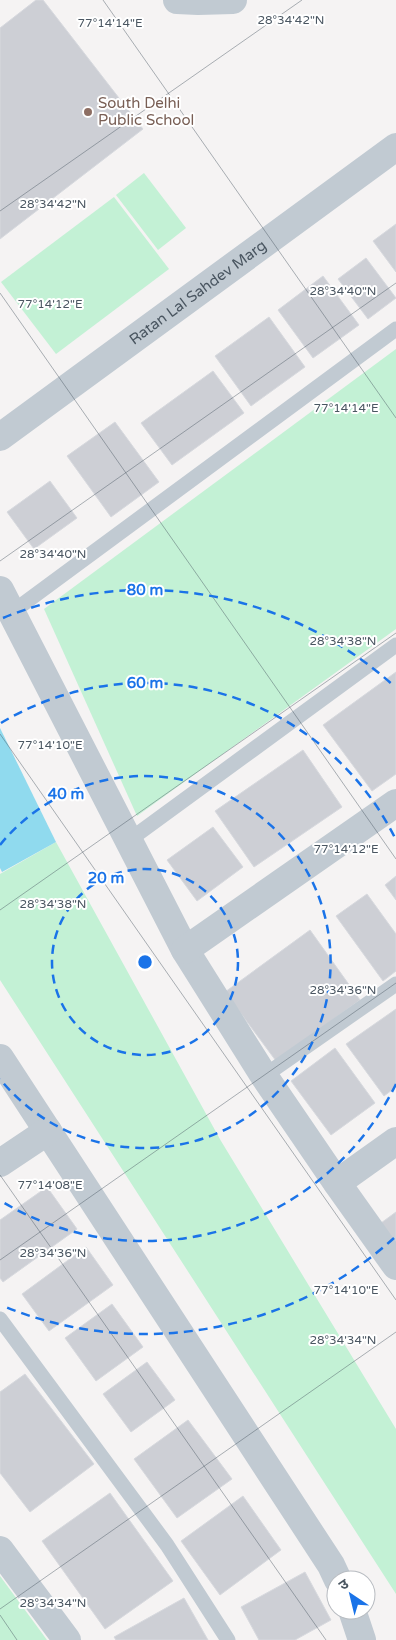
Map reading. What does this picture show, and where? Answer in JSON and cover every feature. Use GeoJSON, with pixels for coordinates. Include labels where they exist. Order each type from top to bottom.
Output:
{"type":"FeatureCollection","features":[{"type":"Feature","properties":{"kind":"street"},"geometry":{"type":"LineString","coordinates":[[177,0],[233,0]]}},
{"type":"Feature","properties":{"kind":"street","name":"Ratan Lal Sahdev Marg"},"geometry":{"type":"LineString","coordinates":[[0,437],[396,147]]}},
{"type":"Feature","properties":{"kind":"street"},"geometry":{"type":"LineString","coordinates":[[6,602],[185,950],[264,1076],[396,1266]]}},
{"type":"Feature","properties":{"kind":"street"},"geometry":{"type":"LineString","coordinates":[[185,950],[396,803]]}},
{"type":"Feature","properties":{"kind":"street"},"geometry":{"type":"LineString","coordinates":[[0,1058],[326,1556],[333,1570]]}},
{"type":"Feature","properties":{"kind":"street"},"geometry":{"type":"LineString","coordinates":[[0,1163],[48,1131]]}},
{"type":"Feature","properties":{"kind":"street"},"geometry":{"type":"LineString","coordinates":[[337,1183],[396,1141]]}},
{"type":"Feature","properties":{"kind":"street"},"geometry":{"type":"LineString","coordinates":[[0,1550],[67,1640]]}},
{"type":"Feature","properties":{"kind":"street"},"geometry":{"type":"LineString","coordinates":[[355,1620],[362,1640]]}},
{"type":"Feature","properties":{"kind":"lane"},"geometry":{"type":"LineString","coordinates":[[6,602],[396,329]]}},
{"type":"Feature","properties":{"kind":"lane"},"geometry":{"type":"LineString","coordinates":[[128,841],[396,645]]}},
{"type":"Feature","properties":{"kind":"lane"},"geometry":{"type":"LineString","coordinates":[[264,1076],[396,984]]}},
{"type":"Feature","properties":{"kind":"lane"},"geometry":{"type":"LineString","coordinates":[[0,1319],[167,1545],[228,1640]]}},
{"type":"Feature","properties":{"kind":"green space"},"geometry":{"type":"Polygon","coordinates":[[[144,173],[186,228],[158,250],[116,195],[144,173]]]}},
{"type":"Feature","properties":{"kind":"green space"},"geometry":{"type":"Polygon","coordinates":[[[114,197],[169,269],[56,354],[1,282],[114,197]]]}},
{"type":"Feature","properties":{"kind":"green space"},"geometry":{"type":"Polygon","coordinates":[[[396,349],[396,629],[137,816],[44,609],[396,349]]]}},
{"type":"Feature","properties":{"kind":"green space"},"geometry":{"type":"Polygon","coordinates":[[[56,842],[221,1141],[396,1429],[396,1594],[0,980],[0,874],[56,842]]]}},
{"type":"Feature","properties":{"kind":"green space"},"geometry":{"type":"Polygon","coordinates":[[[0,1576],[47,1640],[0,1640],[0,1576]]]}},
{"type":"Feature","properties":{"kind":"water"},"geometry":{"type":"Polygon","coordinates":[[[0,728],[56,842],[2,872],[0,868],[0,728]]]}},
{"type":"Feature","properties":{"kind":"building"},"geometry":{"type":"Polygon","coordinates":[[[36,0],[43,0],[143,129],[0,239],[0,28],[36,0]]]}},
{"type":"Feature","properties":{"kind":"building"},"geometry":{"type":"Polygon","coordinates":[[[396,224],[396,272],[373,241],[396,224]]]}},
{"type":"Feature","properties":{"kind":"building"},"geometry":{"type":"Polygon","coordinates":[[[366,258],[396,298],[368,319],[338,279],[366,258]]]}},
{"type":"Feature","properties":{"kind":"building"},"geometry":{"type":"Polygon","coordinates":[[[323,276],[359,325],[313,358],[278,310],[323,276]]]}},
{"type":"Feature","properties":{"kind":"building"},"geometry":{"type":"Polygon","coordinates":[[[269,317],[305,367],[251,406],[215,356],[269,317]]]}},
{"type":"Feature","properties":{"kind":"building"},"geometry":{"type":"Polygon","coordinates":[[[213,371],[244,413],[172,465],[141,423],[213,371]]]}},
{"type":"Feature","properties":{"kind":"building"},"geometry":{"type":"Polygon","coordinates":[[[115,422],[159,482],[111,517],[67,456],[115,422]]]}},
{"type":"Feature","properties":{"kind":"building"},"geometry":{"type":"Polygon","coordinates":[[[50,481],[77,518],[34,549],[7,512],[50,481]]]}},
{"type":"Feature","properties":{"kind":"building"},"geometry":{"type":"Polygon","coordinates":[[[396,672],[396,774],[372,791],[323,725],[396,672]]]}},
{"type":"Feature","properties":{"kind":"building"},"geometry":{"type":"Polygon","coordinates":[[[303,750],[342,807],[254,867],[215,811],[303,750]]]}},
{"type":"Feature","properties":{"kind":"building"},"geometry":{"type":"Polygon","coordinates":[[[213,827],[243,867],[197,901],[167,860],[213,827]]]}},
{"type":"Feature","properties":{"kind":"building"},"geometry":{"type":"Polygon","coordinates":[[[396,876],[396,900],[385,885],[396,876]]]}},
{"type":"Feature","properties":{"kind":"building"},"geometry":{"type":"Polygon","coordinates":[[[367,894],[396,934],[396,971],[383,981],[336,916],[367,894]]]}},
{"type":"Feature","properties":{"kind":"building"},"geometry":{"type":"Polygon","coordinates":[[[310,930],[360,1000],[276,1061],[225,992],[310,930]]]}},
{"type":"Feature","properties":{"kind":"building"},"geometry":{"type":"Polygon","coordinates":[[[396,1009],[396,1087],[384,1096],[346,1044],[396,1009]]]}},
{"type":"Feature","properties":{"kind":"building"},"geometry":{"type":"Polygon","coordinates":[[[335,1048],[375,1103],[331,1135],[291,1081],[335,1048]]]}},
{"type":"Feature","properties":{"kind":"building"},"geometry":{"type":"Polygon","coordinates":[[[47,1187],[77,1229],[3,1282],[0,1278],[0,1220],[47,1187]]]}},
{"type":"Feature","properties":{"kind":"building"},"geometry":{"type":"Polygon","coordinates":[[[396,1212],[396,1244],[381,1223],[396,1212]]]}},
{"type":"Feature","properties":{"kind":"building"},"geometry":{"type":"Polygon","coordinates":[[[86,1247],[113,1285],[49,1331],[22,1294],[86,1247]]]}},
{"type":"Feature","properties":{"kind":"building"},"geometry":{"type":"Polygon","coordinates":[[[112,1304],[143,1347],[96,1381],[65,1338],[112,1304]]]}},
{"type":"Feature","properties":{"kind":"building"},"geometry":{"type":"Polygon","coordinates":[[[147,1362],[175,1400],[131,1432],[103,1394],[147,1362]]]}},
{"type":"Feature","properties":{"kind":"building"},"geometry":{"type":"Polygon","coordinates":[[[25,1374],[94,1464],[30,1512],[0,1473],[0,1392],[25,1374]]]}},
{"type":"Feature","properties":{"kind":"building"},"geometry":{"type":"Polygon","coordinates":[[[188,1420],[232,1479],[177,1518],[134,1459],[188,1420]]]}},
{"type":"Feature","properties":{"kind":"building"},"geometry":{"type":"Polygon","coordinates":[[[110,1493],[173,1581],[105,1629],[42,1541],[110,1493]]]}},
{"type":"Feature","properties":{"kind":"building"},"geometry":{"type":"Polygon","coordinates":[[[243,1496],[281,1550],[220,1595],[181,1541],[243,1496]]]}},
{"type":"Feature","properties":{"kind":"building"},"geometry":{"type":"Polygon","coordinates":[[[305,1572],[326,1611],[326,1620],[331,1620],[295,1640],[259,1640],[241,1607],[305,1572]]]}},
{"type":"Feature","properties":{"kind":"building"},"geometry":{"type":"Polygon","coordinates":[[[184,1598],[208,1640],[116,1640],[114,1637],[184,1598]]]}},
{"type":"Feature","properties":{"kind":"place","name":"South Delhi Public School"},"geometry":{"type":"Point","coordinates":[88,112]}}]}
